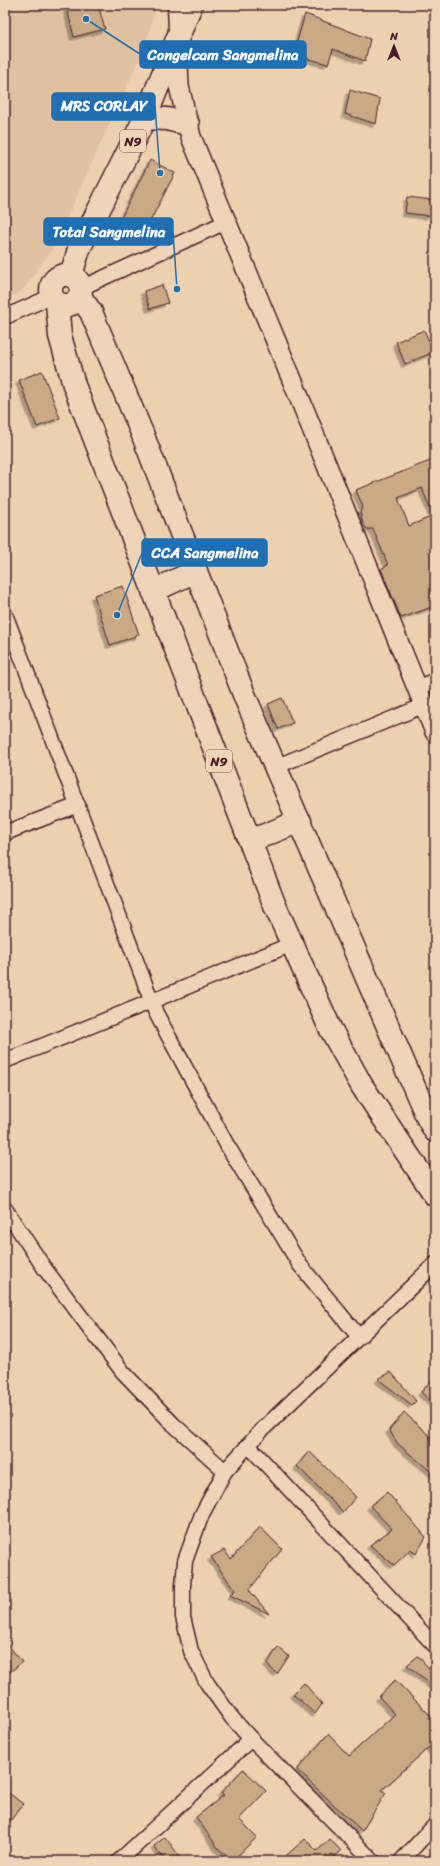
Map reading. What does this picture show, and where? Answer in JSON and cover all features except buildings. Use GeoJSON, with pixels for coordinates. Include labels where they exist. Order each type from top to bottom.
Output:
{"type":"FeatureCollection","features":[{"type":"Feature","properties":{"kind":"highway","name":"N9"},"geometry":{"type":"LineString","coordinates":[[77,287],[79,248],[145,118],[191,5]]}},
{"type":"Feature","properties":{"kind":"highway"},"geometry":{"type":"LineString","coordinates":[[145,118],[167,119],[188,124]]}},
{"type":"Feature","properties":{"kind":"highway"},"geometry":{"type":"LineString","coordinates":[[55,299],[63,305],[70,305],[76,302],[77,287]]}},
{"type":"Feature","properties":{"kind":"highway"},"geometry":{"type":"LineString","coordinates":[[77,287],[91,312],[142,433],[275,767],[300,821],[428,1119],[435,1131]]}},
{"type":"Feature","properties":{"kind":"highway","name":"N9"},"geometry":{"type":"LineString","coordinates":[[55,299],[60,336],[74,385],[275,906],[330,1028],[362,1086],[435,1195]]}},
{"type":"Feature","properties":{"kind":"highway"},"geometry":{"type":"LineString","coordinates":[[154,591],[196,571]]}},
{"type":"Feature","properties":{"kind":"highway"},"geometry":{"type":"LineString","coordinates":[[250,840],[300,821]]}},
{"type":"Feature","properties":{"kind":"street"},"geometry":{"type":"LineString","coordinates":[[175,5],[179,86],[191,137],[226,222],[427,684],[425,705],[435,732]]}},
{"type":"Feature","properties":{"kind":"street"},"geometry":{"type":"LineString","coordinates":[[77,287],[226,222]]}},
{"type":"Feature","properties":{"kind":"street"},"geometry":{"type":"LineString","coordinates":[[5,318],[55,299]]}},
{"type":"Feature","properties":{"kind":"street"},"geometry":{"type":"LineString","coordinates":[[5,614],[156,1013],[227,1145],[300,1265],[359,1337]]}},
{"type":"Feature","properties":{"kind":"street"},"geometry":{"type":"LineString","coordinates":[[275,767],[425,705]]}},
{"type":"Feature","properties":{"kind":"street"},"geometry":{"type":"LineString","coordinates":[[5,834],[78,805]]}},
{"type":"Feature","properties":{"kind":"street"},"geometry":{"type":"LineString","coordinates":[[5,1060],[292,944]]}},
{"type":"Feature","properties":{"kind":"street"},"geometry":{"type":"LineString","coordinates":[[5,1210],[46,1270],[123,1372],[173,1424],[225,1471]]}},
{"type":"Feature","properties":{"kind":"street"},"geometry":{"type":"LineString","coordinates":[[373,1861],[251,1739],[232,1718],[207,1683],[191,1651],[183,1617],[185,1561],[202,1514],[225,1471],[248,1445],[435,1264]]}},
{"type":"Feature","properties":{"kind":"street"},"geometry":{"type":"LineString","coordinates":[[248,1445],[435,1646]]}},
{"type":"Feature","properties":{"kind":"street"},"geometry":{"type":"LineString","coordinates":[[119,1861],[251,1739]]}},
{"type":"Feature","properties":{"kind":"street"},"geometry":{"type":"LineString","coordinates":[[401,1861],[435,1825]]}},
{"type":"Feature","properties":{"kind":"shaded area"},"geometry":{"type":"Polygon","coordinates":[[[5,5],[157,5],[144,49],[52,250],[21,292],[5,299],[5,5]]]}},
{"type":"Feature","properties":{"kind":"place","name":"Congelcam Sangmelina"},"geometry":{"type":"Point","coordinates":[86,19]}},
{"type":"Feature","properties":{"kind":"place","name":"MRS CORLAY"},"geometry":{"type":"Point","coordinates":[160,173]}},
{"type":"Feature","properties":{"kind":"place","name":"Total Sangmelina"},"geometry":{"type":"Point","coordinates":[177,289]}},
{"type":"Feature","properties":{"kind":"place","name":"CCA Sangmelina"},"geometry":{"type":"Point","coordinates":[117,615]}}]}
